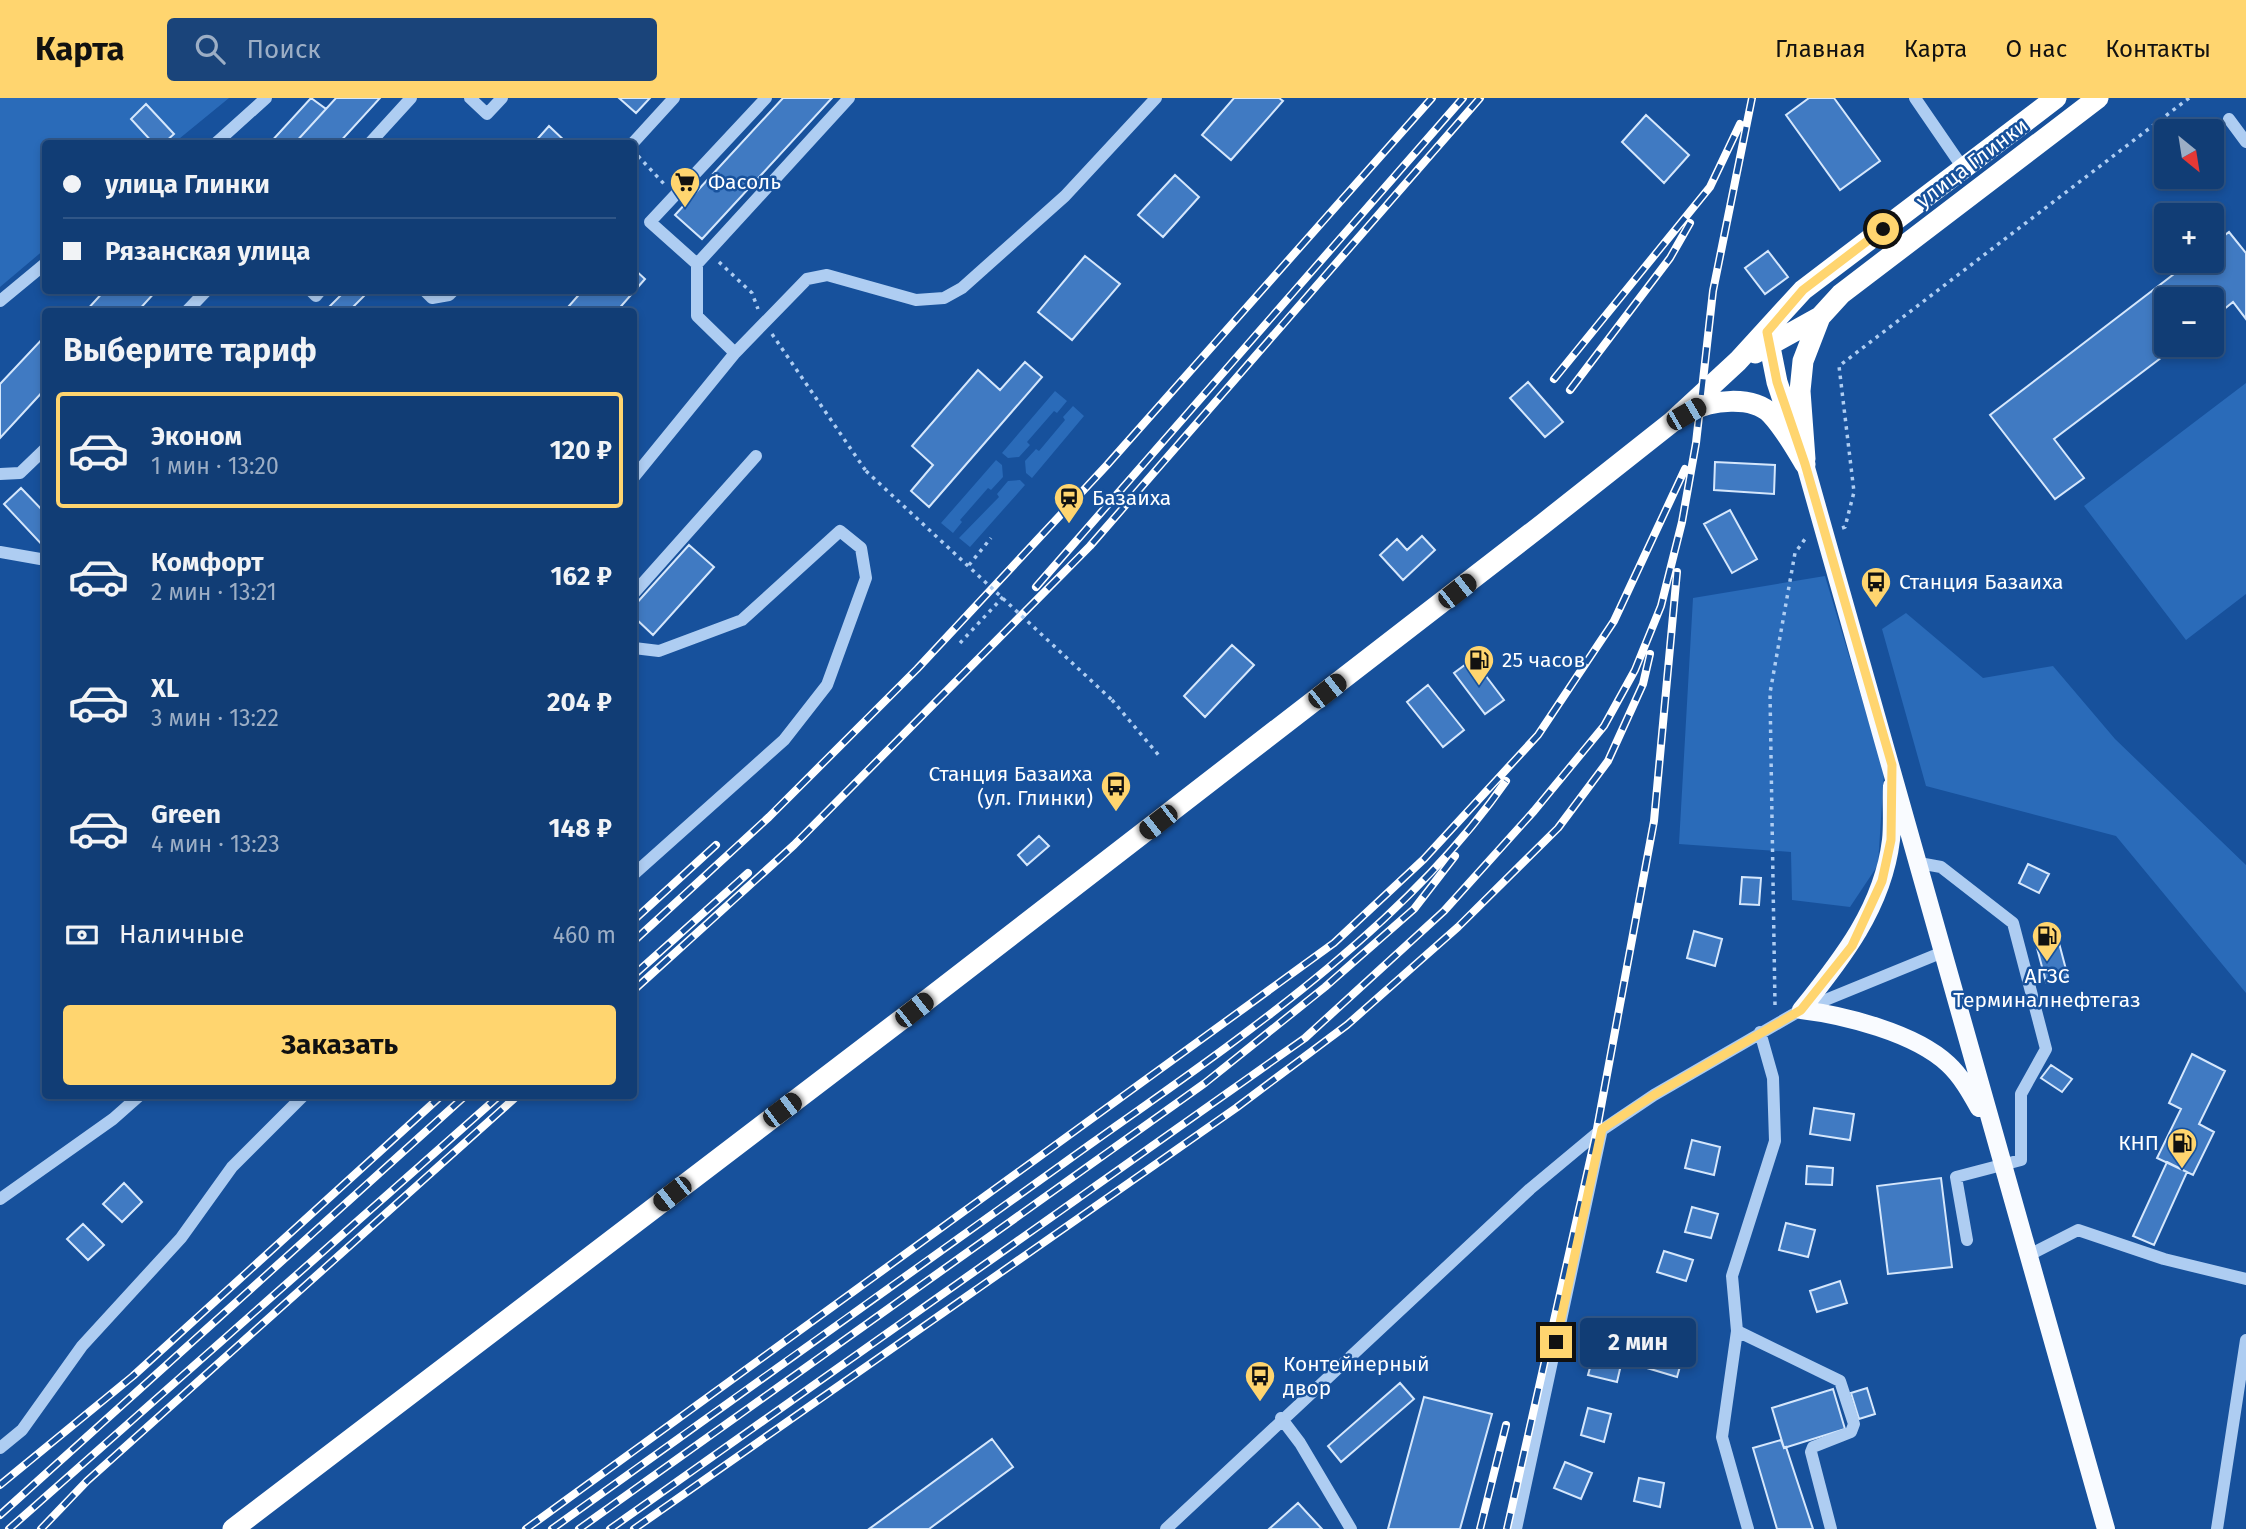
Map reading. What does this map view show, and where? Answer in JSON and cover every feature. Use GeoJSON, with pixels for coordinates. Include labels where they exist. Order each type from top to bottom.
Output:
{"type":"FeatureCollection","features":[{"type":"Feature","properties":{"kind":"highway","name":"улица Глинки"},"geometry":{"type":"LineString","coordinates":[[1768,338],[1803,290],[2056,98]]}},
{"type":"Feature","properties":{"kind":"highway","name":"улица Глинки"},"geometry":{"type":"LineString","coordinates":[[1768,338],[1820,317],[1841,294],[2098,98]]}},
{"type":"Feature","properties":{"kind":"highway"},"geometry":{"type":"LineString","coordinates":[[1805,464],[1800,391],[1803,361],[1820,317]]}},
{"type":"Feature","properties":{"kind":"highway"},"geometry":{"type":"LineString","coordinates":[[233,1529],[1212,781],[1672,422],[1768,338],[1777,382],[1805,464]]}},
{"type":"Feature","properties":{"kind":"highway"},"geometry":{"type":"LineString","coordinates":[[1672,422],[1705,402],[1733,400],[1769,412],[1805,464]]}},
{"type":"Feature","properties":{"kind":"main road"},"geometry":{"type":"LineString","coordinates":[[1805,464],[1892,765],[2001,1167],[2106,1529]]}},
{"type":"Feature","properties":{"kind":"main road"},"geometry":{"type":"LineString","coordinates":[[1892,765],[1891,840],[1882,881],[1852,946],[1801,1010],[1857,1021],[1915,1043],[1947,1062],[1965,1083],[1992,1130]]}},
{"type":"Feature","properties":{"kind":"street"},"geometry":{"type":"LineString","coordinates":[[219,140],[266,98]]}},
{"type":"Feature","properties":{"kind":"street"},"geometry":{"type":"LineString","coordinates":[[373,140],[411,98]]}},
{"type":"Feature","properties":{"kind":"street"},"geometry":{"type":"LineString","coordinates":[[470,98],[487,114],[502,98]]}},
{"type":"Feature","properties":{"kind":"street"},"geometry":{"type":"LineString","coordinates":[[637,145],[674,98]]}},
{"type":"Feature","properties":{"kind":"street"},"geometry":{"type":"LineString","coordinates":[[697,264],[650,222],[766,98]]}},
{"type":"Feature","properties":{"kind":"street"},"geometry":{"type":"LineString","coordinates":[[736,353],[697,316],[697,264],[849,98]]}},
{"type":"Feature","properties":{"kind":"street"},"geometry":{"type":"LineString","coordinates":[[637,473],[736,353],[807,279],[827,275],[916,300],[944,298],[962,288],[1065,196],[1156,98]]}},
{"type":"Feature","properties":{"kind":"street"},"geometry":{"type":"LineString","coordinates":[[1915,98],[1963,167]]}},
{"type":"Feature","properties":{"kind":"street"},"geometry":{"type":"LineString","coordinates":[[2229,119],[2246,142]]}},
{"type":"Feature","properties":{"kind":"street"},"geometry":{"type":"LineString","coordinates":[[0,301],[42,266]]}},
{"type":"Feature","properties":{"kind":"street"},"geometry":{"type":"LineString","coordinates":[[190,308],[203,294]]}},
{"type":"Feature","properties":{"kind":"street"},"geometry":{"type":"LineString","coordinates":[[428,294],[432,298],[451,294]]}},
{"type":"Feature","properties":{"kind":"street"},"geometry":{"type":"LineString","coordinates":[[0,474],[20,473],[42,452]]}},
{"type":"Feature","properties":{"kind":"street"},"geometry":{"type":"LineString","coordinates":[[637,590],[756,456]]}},
{"type":"Feature","properties":{"kind":"street"},"geometry":{"type":"LineString","coordinates":[[637,648],[659,651],[742,621],[839,531],[861,548],[866,578],[827,685],[784,740],[637,871]]}},
{"type":"Feature","properties":{"kind":"street"},"geometry":{"type":"LineString","coordinates":[[0,552],[42,559]]}},
{"type":"Feature","properties":{"kind":"street"},"geometry":{"type":"LineString","coordinates":[[1919,863],[1941,867],[2013,923],[2046,1049],[2021,1094],[2021,1160],[1956,1177],[1967,1240]]}},
{"type":"Feature","properties":{"kind":"street"},"geometry":{"type":"LineString","coordinates":[[1166,1529],[1530,1189],[1602,1129],[1760,1031],[1801,1010],[1943,952]]}},
{"type":"Feature","properties":{"kind":"street"},"geometry":{"type":"LineString","coordinates":[[1748,1529],[1722,1437],[1737,1331],[1732,1276],[1775,1141],[1773,1078],[1760,1031]]}},
{"type":"Feature","properties":{"kind":"street"},"geometry":{"type":"LineString","coordinates":[[0,1199],[113,1119],[136,1099]]}},
{"type":"Feature","properties":{"kind":"street"},"geometry":{"type":"LineString","coordinates":[[0,1448],[22,1430],[82,1346],[181,1238],[232,1167],[300,1099]]}},
{"type":"Feature","properties":{"kind":"street"},"geometry":{"type":"LineString","coordinates":[[1516,1529],[1602,1129]]}},
{"type":"Feature","properties":{"kind":"street"},"geometry":{"type":"LineString","coordinates":[[2028,1256],[2078,1230],[2164,1259],[2246,1279]]}},
{"type":"Feature","properties":{"kind":"street"},"geometry":{"type":"LineString","coordinates":[[1737,1331],[1840,1381],[1854,1424],[1851,1432],[1813,1447],[1811,1452],[1830,1529]]}},
{"type":"Feature","properties":{"kind":"street"},"geometry":{"type":"LineString","coordinates":[[2217,1529],[2246,1340]]}},
{"type":"Feature","properties":{"kind":"street"},"geometry":{"type":"LineString","coordinates":[[1282,1418],[1351,1529]]}},
{"type":"Feature","properties":{"kind":"path"},"geometry":{"type":"LineString","coordinates":[[1838,530],[1845,527],[1854,492],[1839,366],[2189,98]]}},
{"type":"Feature","properties":{"kind":"path"},"geometry":{"type":"LineString","coordinates":[[637,152],[668,188]]}},
{"type":"Feature","properties":{"kind":"path"},"geometry":{"type":"LineString","coordinates":[[722,264],[752,293],[764,324],[866,471],[1112,700],[1161,758]]}},
{"type":"Feature","properties":{"kind":"path"},"geometry":{"type":"LineString","coordinates":[[969,565],[990,538]]}},
{"type":"Feature","properties":{"kind":"path"},"geometry":{"type":"LineString","coordinates":[[1775,1005],[1770,693],[1795,553],[1805,539]]}},
{"type":"Feature","properties":{"kind":"path"},"geometry":{"type":"LineString","coordinates":[[960,643],[1003,597]]}},
{"type":"Feature","properties":{"kind":"shaded area"},"geometry":{"type":"Polygon","coordinates":[[[0,98],[229,98],[178,140],[42,140],[42,252],[0,287],[0,98]]]}},
{"type":"Feature","properties":{"kind":"shaded area"},"geometry":{"type":"Polygon","coordinates":[[[2246,383],[2246,594],[2186,640],[2084,506],[2246,383]]]}},
{"type":"Feature","properties":{"kind":"shaded area"},"geometry":{"type":"Polygon","coordinates":[[[1055,391],[1067,401],[1057,413],[1054,411],[1027,442],[1030,445],[1019,457],[1008,458],[1002,453],[1055,391]]]}},
{"type":"Feature","properties":{"kind":"shaded area"},"geometry":{"type":"Polygon","coordinates":[[[1073,406],[1084,416],[1032,478],[1026,473],[1025,461],[1036,449],[1039,451],[1073,406]]]}},
{"type":"Feature","properties":{"kind":"shaded area"},"geometry":{"type":"Polygon","coordinates":[[[996,460],[1002,465],[1003,477],[991,490],[988,488],[960,520],[962,522],[953,533],[941,523],[996,460]]]}},
{"type":"Feature","properties":{"kind":"shaded area"},"geometry":{"type":"Polygon","coordinates":[[[1020,480],[1025,485],[970,547],[959,538],[999,497],[997,494],[1008,481],[1020,480]]]}},
{"type":"Feature","properties":{"kind":"shaded area"},"geometry":{"type":"Polygon","coordinates":[[[1825,576],[1884,772],[1878,865],[1850,907],[1792,900],[1791,852],[1679,844],[1693,598],[1825,576]]]}},
{"type":"Feature","properties":{"kind":"shaded area"},"geometry":{"type":"Polygon","coordinates":[[[1906,613],[1983,678],[2053,666],[2115,739],[2246,865],[2246,993],[2116,836],[1926,786],[1882,629],[1906,613]]]}},
{"type":"Feature","properties":{"kind":"building"},"geometry":{"type":"Polygon","coordinates":[[[311,98],[326,109],[298,140],[273,140],[311,98]]]}},
{"type":"Feature","properties":{"kind":"building"},"geometry":{"type":"Polygon","coordinates":[[[336,98],[380,98],[342,140],[298,140],[336,98]]]}},
{"type":"Feature","properties":{"kind":"building"},"geometry":{"type":"Polygon","coordinates":[[[619,98],[650,98],[636,113],[619,98]]]}},
{"type":"Feature","properties":{"kind":"building"},"geometry":{"type":"Polygon","coordinates":[[[783,98],[832,98],[702,239],[675,215],[783,98]]]}},
{"type":"Feature","properties":{"kind":"building"},"geometry":{"type":"Polygon","coordinates":[[[1234,98],[1279,98],[1283,101],[1231,160],[1202,135],[1234,98]]]}},
{"type":"Feature","properties":{"kind":"building"},"geometry":{"type":"Polygon","coordinates":[[[1809,98],[1834,98],[1880,161],[1840,190],[1786,115],[1809,98]]]}},
{"type":"Feature","properties":{"kind":"building"},"geometry":{"type":"Polygon","coordinates":[[[146,104],[174,134],[167,140],[150,140],[131,119],[146,104]]]}},
{"type":"Feature","properties":{"kind":"building"},"geometry":{"type":"Polygon","coordinates":[[[1646,115],[1689,155],[1664,183],[1622,142],[1646,115]]]}},
{"type":"Feature","properties":{"kind":"building"},"geometry":{"type":"Polygon","coordinates":[[[549,126],[564,140],[537,140],[549,126]]]}},
{"type":"Feature","properties":{"kind":"building"},"geometry":{"type":"Polygon","coordinates":[[[1175,175],[1199,197],[1163,237],[1138,215],[1175,175]]]}},
{"type":"Feature","properties":{"kind":"building"},"geometry":{"type":"Polygon","coordinates":[[[2229,232],[2246,253],[2246,319],[2233,302],[2224,309],[2224,287],[2157,287],[2175,273],[2224,273],[2224,236],[2229,232]]]}},
{"type":"Feature","properties":{"kind":"building"},"geometry":{"type":"Polygon","coordinates":[[[1768,251],[1788,277],[1765,294],[1745,268],[1768,251]]]}},
{"type":"Feature","properties":{"kind":"building"},"geometry":{"type":"Polygon","coordinates":[[[1085,256],[1120,284],[1072,340],[1038,312],[1085,256]]]}},
{"type":"Feature","properties":{"kind":"building"},"geometry":{"type":"Polygon","coordinates":[[[637,272],[645,279],[637,288],[637,272]]]}},
{"type":"Feature","properties":{"kind":"building"},"geometry":{"type":"Polygon","coordinates":[[[2154,289],[2154,357],[2162,357],[2054,439],[2084,478],[2055,499],[1990,415],[2154,289]]]}},
{"type":"Feature","properties":{"kind":"building"},"geometry":{"type":"Polygon","coordinates":[[[101,294],[153,294],[141,308],[89,308],[101,294]]]}},
{"type":"Feature","properties":{"kind":"building"},"geometry":{"type":"Polygon","coordinates":[[[342,294],[366,294],[352,308],[330,306],[342,294]]]}},
{"type":"Feature","properties":{"kind":"building"},"geometry":{"type":"Polygon","coordinates":[[[580,294],[632,294],[620,308],[569,306],[580,294]]]}},
{"type":"Feature","properties":{"kind":"building"},"geometry":{"type":"Polygon","coordinates":[[[42,339],[42,392],[0,438],[0,384],[42,339]]]}},
{"type":"Feature","properties":{"kind":"building"},"geometry":{"type":"Polygon","coordinates":[[[1025,362],[1042,377],[929,507],[911,491],[933,465],[912,446],[978,370],[1000,390],[1025,362]]]}},
{"type":"Feature","properties":{"kind":"building"},"geometry":{"type":"Polygon","coordinates":[[[1528,382],[1563,422],[1545,437],[1510,398],[1528,382]]]}},
{"type":"Feature","properties":{"kind":"building"},"geometry":{"type":"Polygon","coordinates":[[[1715,462],[1775,465],[1774,494],[1714,490],[1715,462]]]}},
{"type":"Feature","properties":{"kind":"building"},"geometry":{"type":"Polygon","coordinates":[[[21,488],[42,510],[42,545],[4,504],[21,488]]]}},
{"type":"Feature","properties":{"kind":"building"},"geometry":{"type":"Polygon","coordinates":[[[1730,510],[1757,559],[1732,573],[1704,524],[1730,510]]]}},
{"type":"Feature","properties":{"kind":"building"},"geometry":{"type":"Polygon","coordinates":[[[1422,536],[1435,550],[1403,580],[1380,555],[1397,539],[1407,550],[1422,536]]]}},
{"type":"Feature","properties":{"kind":"building"},"geometry":{"type":"Polygon","coordinates":[[[689,545],[714,567],[653,635],[637,620],[637,603],[689,545]]]}},
{"type":"Feature","properties":{"kind":"building"},"geometry":{"type":"Polygon","coordinates":[[[1232,645],[1254,665],[1205,717],[1184,696],[1232,645]]]}},
{"type":"Feature","properties":{"kind":"building","name":"25 часов"},"geometry":{"type":"Polygon","coordinates":[[[1473,659],[1504,700],[1485,714],[1454,673],[1473,659]]]}},
{"type":"Feature","properties":{"kind":"building"},"geometry":{"type":"Polygon","coordinates":[[[1428,685],[1464,730],[1443,747],[1407,702],[1428,685]]]}},
{"type":"Feature","properties":{"kind":"building"},"geometry":{"type":"Polygon","coordinates":[[[1039,836],[1049,846],[1027,865],[1018,855],[1039,836]]]}},
{"type":"Feature","properties":{"kind":"building"},"geometry":{"type":"Polygon","coordinates":[[[2028,864],[2049,874],[2039,893],[2019,883],[2028,864]]]}},
{"type":"Feature","properties":{"kind":"building"},"geometry":{"type":"Polygon","coordinates":[[[1742,877],[1761,878],[1759,905],[1740,904],[1742,877]]]}},
{"type":"Feature","properties":{"kind":"building"},"geometry":{"type":"Polygon","coordinates":[[[1694,931],[1722,939],[1715,966],[1687,958],[1694,931]]]}},
{"type":"Feature","properties":{"kind":"building"},"geometry":{"type":"Polygon","coordinates":[[[2059,943],[2068,977],[2046,982],[2037,948],[2059,943]]]}},
{"type":"Feature","properties":{"kind":"building"},"geometry":{"type":"Polygon","coordinates":[[[2192,1054],[2225,1071],[2199,1124],[2214,1132],[2193,1175],[2157,1158],[2181,1109],[2169,1103],[2192,1054]]]}},
{"type":"Feature","properties":{"kind":"building"},"geometry":{"type":"Polygon","coordinates":[[[2051,1065],[2072,1079],[2062,1092],[2041,1078],[2051,1065]]]}},
{"type":"Feature","properties":{"kind":"building"},"geometry":{"type":"Polygon","coordinates":[[[1814,1108],[1854,1114],[1850,1140],[1810,1134],[1814,1108]]]}},
{"type":"Feature","properties":{"kind":"building"},"geometry":{"type":"Polygon","coordinates":[[[1692,1140],[1720,1147],[1714,1175],[1685,1168],[1692,1140]]]}},
{"type":"Feature","properties":{"kind":"building"},"geometry":{"type":"Polygon","coordinates":[[[2167,1162],[2187,1172],[2154,1245],[2133,1236],[2167,1162]]]}},
{"type":"Feature","properties":{"kind":"building"},"geometry":{"type":"Polygon","coordinates":[[[1807,1166],[1833,1168],[1832,1185],[1806,1184],[1807,1166]]]}},
{"type":"Feature","properties":{"kind":"building"},"geometry":{"type":"Polygon","coordinates":[[[1941,1178],[1952,1267],[1888,1274],[1877,1186],[1941,1178]]]}},
{"type":"Feature","properties":{"kind":"building"},"geometry":{"type":"Polygon","coordinates":[[[124,1183],[142,1202],[122,1222],[103,1204],[124,1183]]]}},
{"type":"Feature","properties":{"kind":"building"},"geometry":{"type":"Polygon","coordinates":[[[1692,1207],[1718,1214],[1711,1238],[1685,1232],[1692,1207]]]}},
{"type":"Feature","properties":{"kind":"building"},"geometry":{"type":"Polygon","coordinates":[[[1786,1223],[1815,1230],[1808,1257],[1779,1250],[1786,1223]]]}},
{"type":"Feature","properties":{"kind":"building"},"geometry":{"type":"Polygon","coordinates":[[[83,1224],[104,1245],[88,1260],[67,1239],[83,1224]]]}},
{"type":"Feature","properties":{"kind":"building"},"geometry":{"type":"Polygon","coordinates":[[[1664,1251],[1693,1260],[1686,1281],[1657,1272],[1664,1251]]]}},
{"type":"Feature","properties":{"kind":"building"},"geometry":{"type":"Polygon","coordinates":[[[1840,1281],[1847,1303],[1817,1312],[1810,1291],[1840,1281]]]}},
{"type":"Feature","properties":{"kind":"building"},"geometry":{"type":"Polygon","coordinates":[[[1654,1347],[1683,1356],[1677,1377],[1647,1368],[1654,1347]]]}},
{"type":"Feature","properties":{"kind":"building"},"geometry":{"type":"Polygon","coordinates":[[[1595,1349],[1623,1356],[1617,1382],[1588,1375],[1595,1349]]]}},
{"type":"Feature","properties":{"kind":"building"},"geometry":{"type":"Polygon","coordinates":[[[1400,1383],[1414,1399],[1341,1462],[1328,1446],[1400,1383]]]}},
{"type":"Feature","properties":{"kind":"building"},"geometry":{"type":"Polygon","coordinates":[[[1867,1388],[1875,1414],[1859,1419],[1851,1393],[1867,1388]]]}},
{"type":"Feature","properties":{"kind":"building"},"geometry":{"type":"Polygon","coordinates":[[[1833,1389],[1845,1429],[1784,1448],[1772,1408],[1833,1389]]]}},
{"type":"Feature","properties":{"kind":"building"},"geometry":{"type":"Polygon","coordinates":[[[1424,1397],[1492,1414],[1460,1529],[1388,1529],[1424,1397]]]}},
{"type":"Feature","properties":{"kind":"building"},"geometry":{"type":"Polygon","coordinates":[[[1588,1408],[1611,1414],[1604,1442],[1581,1435],[1588,1408]]]}},
{"type":"Feature","properties":{"kind":"building"},"geometry":{"type":"Polygon","coordinates":[[[992,1439],[1013,1467],[929,1529],[869,1529],[992,1439]]]}},
{"type":"Feature","properties":{"kind":"building"},"geometry":{"type":"Polygon","coordinates":[[[1781,1440],[1784,1448],[1786,1447],[1813,1529],[1777,1529],[1753,1448],[1781,1440]]]}},
{"type":"Feature","properties":{"kind":"building"},"geometry":{"type":"Polygon","coordinates":[[[1565,1462],[1592,1473],[1581,1499],[1554,1488],[1565,1462]]]}},
{"type":"Feature","properties":{"kind":"building"},"geometry":{"type":"Polygon","coordinates":[[[1639,1478],[1664,1483],[1660,1507],[1634,1501],[1639,1478]]]}},
{"type":"Feature","properties":{"kind":"building"},"geometry":{"type":"Polygon","coordinates":[[[1298,1503],[1322,1529],[1269,1529],[1298,1503]]]}},
{"type":"Feature","properties":{"kind":"railway"},"geometry":{"type":"LineString","coordinates":[[637,938],[769,817],[917,669],[1107,465],[1432,98]]}},
{"type":"Feature","properties":{"kind":"railway"},"geometry":{"type":"LineString","coordinates":[[1036,587],[1463,98]]}},
{"type":"Feature","properties":{"kind":"railway"},"geometry":{"type":"LineString","coordinates":[[637,987],[794,845],[1090,546],[1480,98]]}},
{"type":"Feature","properties":{"kind":"railway"},"geometry":{"type":"LineString","coordinates":[[610,1529],[1305,1038],[1444,911],[1534,811],[1604,726],[1635,670],[1661,606],[1682,522],[1696,443],[1713,291],[1752,98]]}},
{"type":"Feature","properties":{"kind":"railway"},"geometry":{"type":"LineString","coordinates":[[1554,379],[1710,187],[1740,124]]}},
{"type":"Feature","properties":{"kind":"railway"},"geometry":{"type":"LineString","coordinates":[[1570,390],[1670,258],[1690,223]]}},
{"type":"Feature","properties":{"kind":"railway"},"geometry":{"type":"LineString","coordinates":[[526,1529],[1334,943],[1424,859],[1538,735],[1614,621],[1685,469]]}},
{"type":"Feature","properties":{"kind":"railway"},"geometry":{"type":"LineString","coordinates":[[1507,1529],[1596,1134],[1654,821],[1677,572]]}},
{"type":"Feature","properties":{"kind":"railway"},"geometry":{"type":"LineString","coordinates":[[634,1529],[1236,1108],[1347,1025],[1458,927],[1558,828],[1608,761],[1643,684],[1650,654]]}},
{"type":"Feature","properties":{"kind":"railway"},"geometry":{"type":"LineString","coordinates":[[552,1529],[1182,1079],[1302,990],[1359,942],[1413,891],[1462,838],[1506,781]]}},
{"type":"Feature","properties":{"kind":"railway"},"geometry":{"type":"LineString","coordinates":[[637,917],[716,845]]}},
{"type":"Feature","properties":{"kind":"railway"},"geometry":{"type":"LineString","coordinates":[[579,1529],[1205,1083],[1325,987],[1414,909],[1455,856]]}},
{"type":"Feature","properties":{"kind":"railway"},"geometry":{"type":"LineString","coordinates":[[637,972],[748,873]]}},
{"type":"Feature","properties":{"kind":"railway"},"geometry":{"type":"LineString","coordinates":[[0,1485],[133,1376],[438,1099]]}},
{"type":"Feature","properties":{"kind":"railway"},"geometry":{"type":"LineString","coordinates":[[0,1515],[462,1099]]}},
{"type":"Feature","properties":{"kind":"railway"},"geometry":{"type":"LineString","coordinates":[[9,1529],[496,1099]]}},
{"type":"Feature","properties":{"kind":"railway"},"geometry":{"type":"LineString","coordinates":[[41,1529],[87,1481],[514,1099]]}},
{"type":"Feature","properties":{"kind":"railway"},"geometry":{"type":"LineString","coordinates":[[1480,1529],[1506,1425]]}},
{"type":"Feature","properties":{"kind":"place","name":"Фасоль"},"geometry":{"type":"Point","coordinates":[685,209]}},
{"type":"Feature","properties":{"kind":"place","name":"Базаиха"},"geometry":{"type":"Point","coordinates":[1069,525]}},
{"type":"Feature","properties":{"kind":"place","name":"Станция Базаиха"},"geometry":{"type":"Point","coordinates":[1876,609]}},
{"type":"Feature","properties":{"kind":"place","name":"25 часов"},"geometry":{"type":"Point","coordinates":[1479,687]}},
{"type":"Feature","properties":{"kind":"place","name":"Станция Базаиха (ул. Глинки)"},"geometry":{"type":"Point","coordinates":[1116,813]}},
{"type":"Feature","properties":{"kind":"place","name":"АГЗС Терминалнефтегаз"},"geometry":{"type":"Point","coordinates":[2047,963]}},
{"type":"Feature","properties":{"kind":"place","name":"КНП"},"geometry":{"type":"Point","coordinates":[2182,1170]}},
{"type":"Feature","properties":{"kind":"place","name":"Контейнерный двор"},"geometry":{"type":"Point","coordinates":[1260,1403]}},
{"type":"Feature","properties":{"kind":"route"},"geometry":{"type":"LineString","coordinates":[[1556,1342],[1602,1129],[1760,1031],[1801,1010],[1852,946],[1882,881],[1891,840],[1892,765],[1823,534],[1805,464],[1777,382],[1767,332],[1803,290],[1883,229]]}}]}
